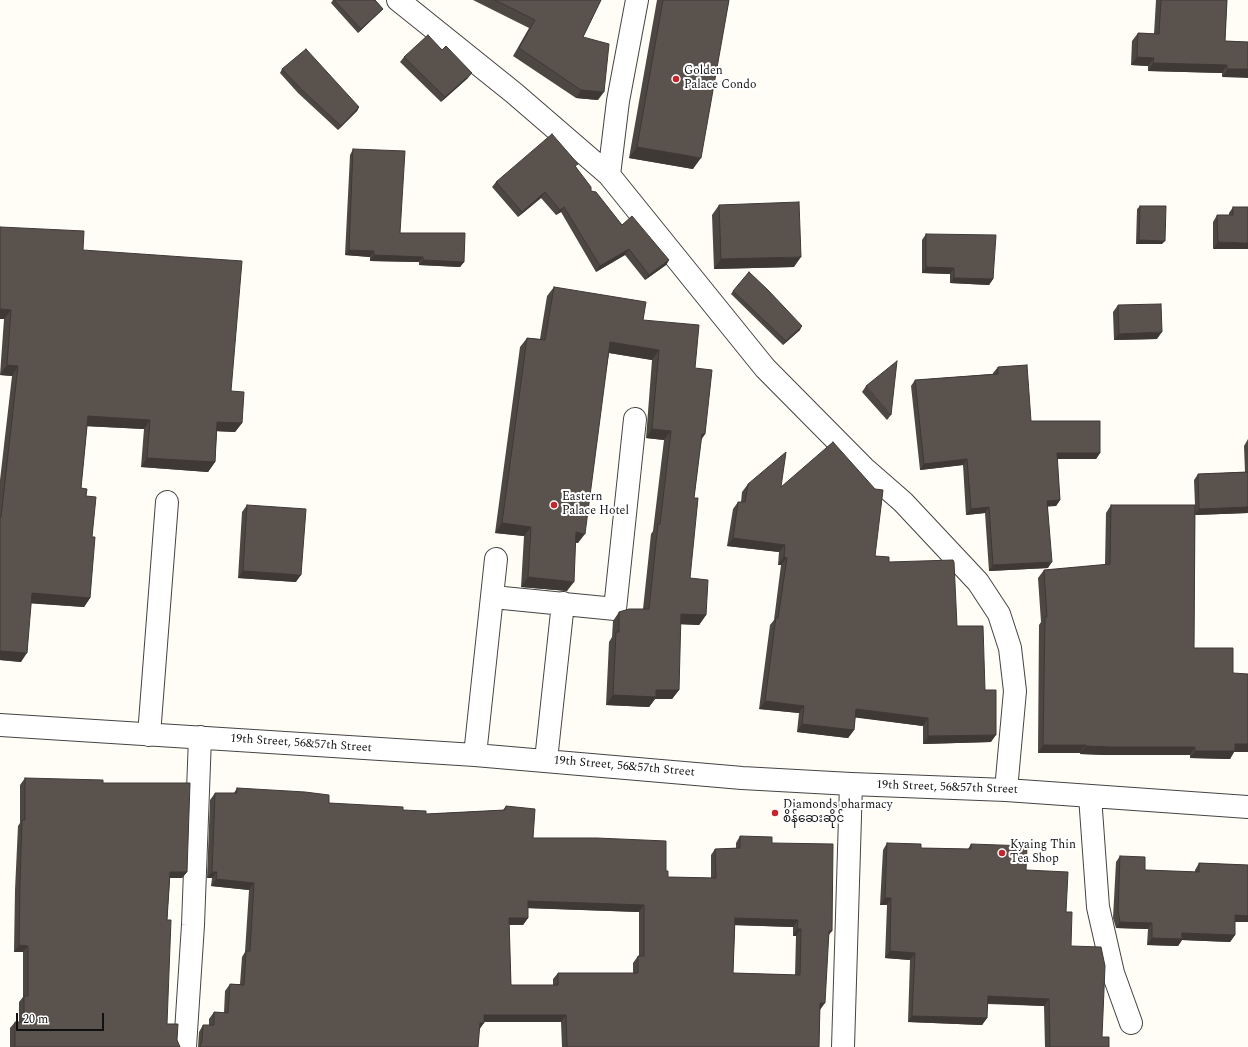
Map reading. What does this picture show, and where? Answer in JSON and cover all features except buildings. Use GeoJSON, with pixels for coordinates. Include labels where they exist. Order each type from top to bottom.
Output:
{"type":"FeatureCollection","features":[{"type":"Feature","properties":{"kind":"street"},"geometry":{"type":"LineString","coordinates":[[398,0],[514,93],[609,175],[765,368],[864,468],[903,502],[978,582],[999,614],[1010,648],[1015,690],[1006,790]]}},
{"type":"Feature","properties":{"kind":"street"},"geometry":{"type":"LineString","coordinates":[[609,175],[618,101],[637,0]]}},
{"type":"Feature","properties":{"kind":"street"},"geometry":{"type":"LineString","coordinates":[[493,597],[615,609],[635,419]]}},
{"type":"Feature","properties":{"kind":"street"},"geometry":{"type":"LineString","coordinates":[[148,735],[167,502]]}},
{"type":"Feature","properties":{"kind":"street"},"geometry":{"type":"LineString","coordinates":[[475,754],[496,560]]}},
{"type":"Feature","properties":{"kind":"street"},"geometry":{"type":"LineString","coordinates":[[546,760],[563,604]]}},
{"type":"Feature","properties":{"kind":"street","name":"19th Street, 56&57th Street"},"geometry":{"type":"LineString","coordinates":[[0,725],[475,754],[742,778],[1006,790],[1248,807]]}},
{"type":"Feature","properties":{"kind":"street"},"geometry":{"type":"LineString","coordinates":[[185,1047],[193,925],[200,737]]}},
{"type":"Feature","properties":{"kind":"street"},"geometry":{"type":"LineString","coordinates":[[843,1047],[851,784]]}},
{"type":"Feature","properties":{"kind":"street"},"geometry":{"type":"LineString","coordinates":[[1090,796],[1098,907],[1113,973],[1131,1023]]}},
{"type":"Feature","properties":{"kind":"place","name":"Golden Palace Condo"},"geometry":{"type":"Point","coordinates":[676,79]}},
{"type":"Feature","properties":{"kind":"place","name":"Eastern Palace Hotel"},"geometry":{"type":"Point","coordinates":[554,505]}},
{"type":"Feature","properties":{"kind":"place","name":"Diamonds pharmacy စိန်ဆေးဆိုင်"},"geometry":{"type":"Point","coordinates":[775,813]}},
{"type":"Feature","properties":{"kind":"place","name":"Kyaing Thin Tea Shop"},"geometry":{"type":"Point","coordinates":[1002,853]}}]}
